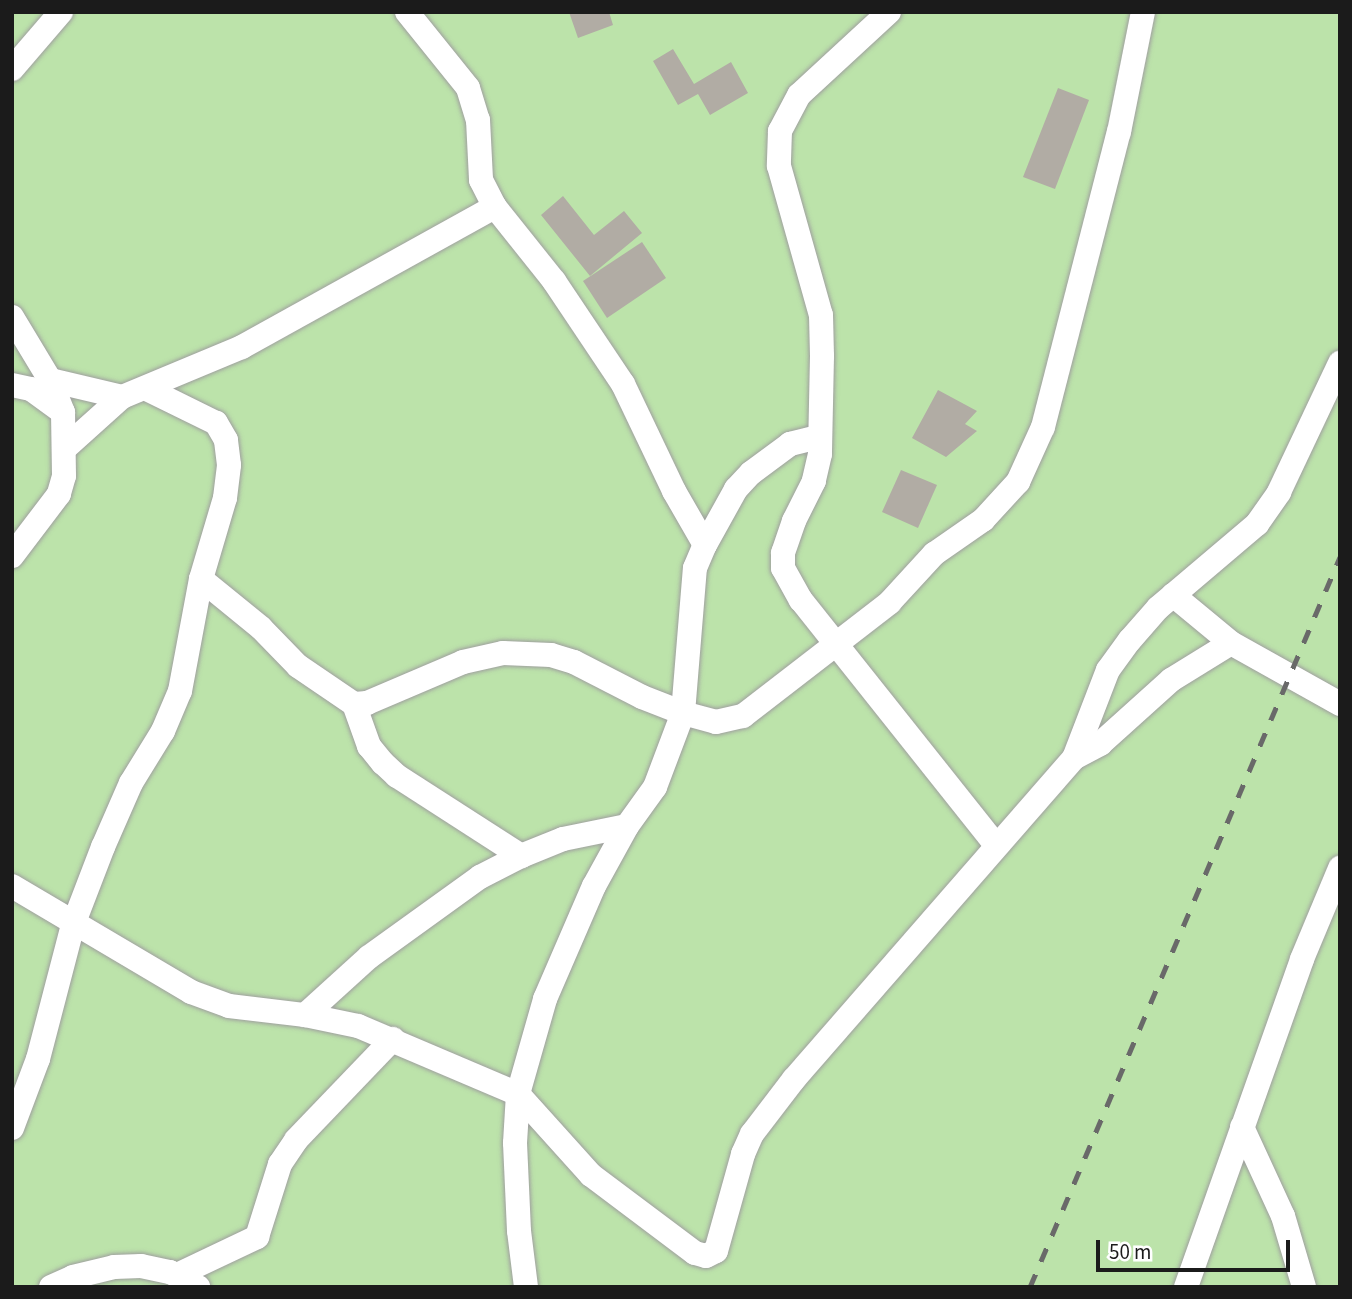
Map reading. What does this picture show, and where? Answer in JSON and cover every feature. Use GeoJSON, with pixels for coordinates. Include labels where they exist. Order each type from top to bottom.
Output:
{"type":"FeatureCollection","features":[{"type":"Feature","properties":{"kind":"street"},"geometry":{"type":"LineString","coordinates":[[12,69],[61,12]]}},
{"type":"Feature","properties":{"kind":"street"},"geometry":{"type":"LineString","coordinates":[[407,12],[468,88],[478,120],[481,180],[495,207],[554,281],[623,384],[674,491],[705,545]]}},
{"type":"Feature","properties":{"kind":"street"},"geometry":{"type":"LineString","coordinates":[[890,12],[799,95],[780,131],[779,166],[821,315],[820,454],[814,481],[794,521],[783,553],[783,568],[801,600],[836,646],[996,845]]}},
{"type":"Feature","properties":{"kind":"street"},"geometry":{"type":"LineString","coordinates":[[354,704],[367,703],[463,662],[503,653],[551,655],[574,662],[642,697],[682,713],[716,722],[743,716],[889,603],[934,554],[983,520],[1018,482],[1033,452],[1043,427],[1119,132],[1143,12]]}},
{"type":"Feature","properties":{"kind":"street"},"geometry":{"type":"LineString","coordinates":[[64,449],[122,397],[242,347],[495,207]]}},
{"type":"Feature","properties":{"kind":"street"},"geometry":{"type":"LineString","coordinates":[[12,317],[50,380],[63,412],[64,449],[64,476],[59,494],[12,556]]}},
{"type":"Feature","properties":{"kind":"street"},"geometry":{"type":"LineString","coordinates":[[17,895],[191,992],[229,1006],[306,1015],[358,1026],[517,1094],[591,1175],[695,1253],[706,1256],[716,1251],[743,1154],[752,1133],[794,1079],[1073,758],[1108,670],[1130,640],[1173,596],[1257,524],[1268,509],[1340,363]]}},
{"type":"Feature","properties":{"kind":"street"},"geometry":{"type":"LineString","coordinates":[[50,380],[122,397]]}},
{"type":"Feature","properties":{"kind":"street"},"geometry":{"type":"LineString","coordinates":[[12,386],[31,390],[63,412]]}},
{"type":"Feature","properties":{"kind":"street"},"geometry":{"type":"LineString","coordinates":[[12,1128],[38,1059],[74,925],[131,783],[163,730],[180,691],[201,579],[225,498],[229,465],[226,440],[216,423],[145,387]]}},
{"type":"Feature","properties":{"kind":"street"},"geometry":{"type":"LineString","coordinates":[[526,1287],[516,1156],[517,1094],[545,999],[594,886],[627,826],[655,787],[682,713],[695,568],[705,545],[736,489],[751,473],[790,444],[819,437]]}},
{"type":"Feature","properties":{"kind":"street"},"geometry":{"type":"LineString","coordinates":[[201,579],[261,628],[298,666],[354,704],[369,746],[397,776],[521,856]]}},
{"type":"Feature","properties":{"kind":"street"},"geometry":{"type":"LineString","coordinates":[[1173,596],[1231,643],[1340,704]]}},
{"type":"Feature","properties":{"kind":"street"},"geometry":{"type":"LineString","coordinates":[[1073,758],[1100,744],[1187,668],[1231,643]]}},
{"type":"Feature","properties":{"kind":"street"},"geometry":{"type":"LineString","coordinates":[[306,1015],[369,957],[480,877],[563,839],[627,826]]}},
{"type":"Feature","properties":{"kind":"street"},"geometry":{"type":"LineString","coordinates":[[1186,1287],[1302,960],[1340,868]]}},
{"type":"Feature","properties":{"kind":"street"},"geometry":{"type":"LineString","coordinates":[[51,1287],[73,1277],[114,1267],[141,1266],[188,1281],[257,1237],[280,1164],[296,1140],[393,1039]]}},
{"type":"Feature","properties":{"kind":"street"},"geometry":{"type":"LineString","coordinates":[[1241,1127],[1283,1216],[1304,1287]]}},
{"type":"Feature","properties":{"kind":"green space"},"geometry":{"type":"Polygon","coordinates":[[[12,12],[1340,12],[1340,1287],[12,1287],[12,12]]]}},
{"type":"Feature","properties":{"kind":"building"},"geometry":{"type":"Polygon","coordinates":[[[569,12],[609,12],[613,25],[578,38],[569,12]]]}},
{"type":"Feature","properties":{"kind":"building"},"geometry":{"type":"Polygon","coordinates":[[[673,49],[694,84],[731,62],[748,93],[710,115],[698,94],[678,105],[653,61],[673,49]]]}},
{"type":"Feature","properties":{"kind":"building"},"geometry":{"type":"Polygon","coordinates":[[[1058,88],[1089,100],[1055,189],[1023,177],[1058,88]]]}},
{"type":"Feature","properties":{"kind":"building"},"geometry":{"type":"Polygon","coordinates":[[[563,196],[594,235],[624,211],[642,233],[590,276],[541,215],[563,196]]]}},
{"type":"Feature","properties":{"kind":"building"},"geometry":{"type":"Polygon","coordinates":[[[642,242],[666,278],[607,318],[583,281],[642,242]]]}},
{"type":"Feature","properties":{"kind":"building"},"geometry":{"type":"Polygon","coordinates":[[[938,390],[977,411],[965,424],[977,431],[946,457],[912,438],[938,390]]]}},
{"type":"Feature","properties":{"kind":"building"},"geometry":{"type":"Polygon","coordinates":[[[901,470],[937,485],[918,528],[882,512],[901,470]]]}},
{"type":"Feature","properties":{"kind":"railway"},"geometry":{"type":"LineString","coordinates":[[1030,1287],[1340,557]]}}]}
